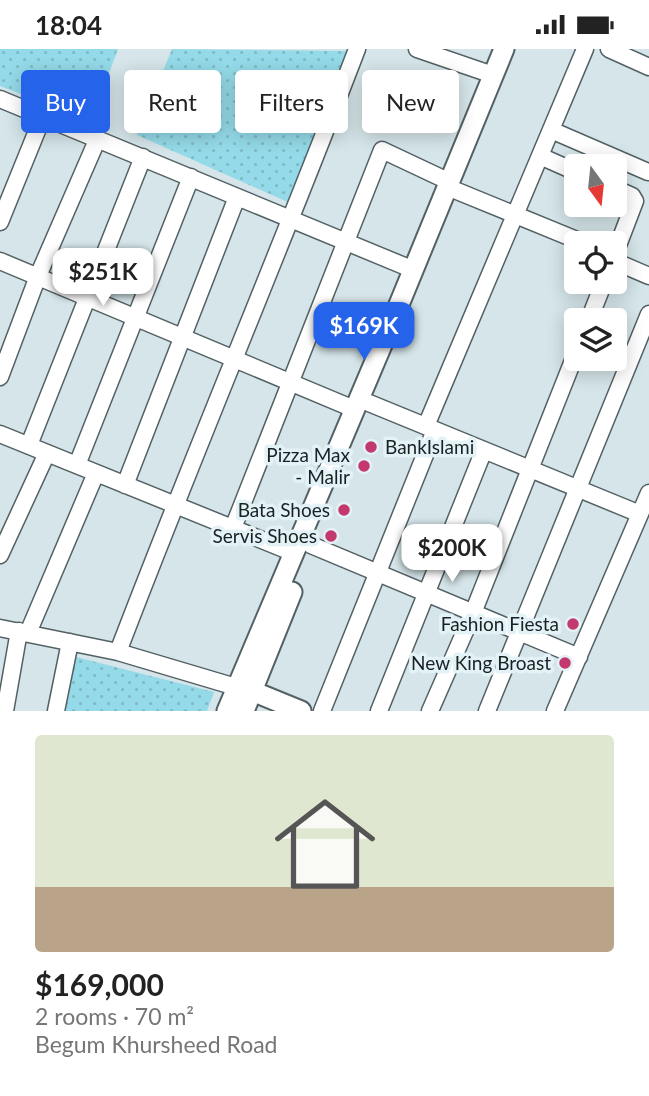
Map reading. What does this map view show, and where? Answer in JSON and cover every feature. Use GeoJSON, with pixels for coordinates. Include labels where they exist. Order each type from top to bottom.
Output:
{"type":"FeatureCollection","features":[{"type":"Feature","properties":{"kind":"main road"},"geometry":{"type":"LineString","coordinates":[[227,711],[244,689],[303,549],[453,186],[504,49]]}},
{"type":"Feature","properties":{"kind":"main road"},"geometry":{"type":"LineString","coordinates":[[361,406],[414,270],[516,49]]}},
{"type":"Feature","properties":{"kind":"main road"},"geometry":{"type":"LineString","coordinates":[[244,689],[244,711]]}},
{"type":"Feature","properties":{"kind":"main road"},"geometry":{"type":"LineString","coordinates":[[244,689],[301,711]]}},
{"type":"Feature","properties":{"kind":"street"},"geometry":{"type":"LineString","coordinates":[[118,652],[174,505],[292,220],[357,49]]}},
{"type":"Feature","properties":{"kind":"street"},"geometry":{"type":"LineString","coordinates":[[417,49],[493,75]]}},
{"type":"Feature","properties":{"kind":"street"},"geometry":{"type":"LineString","coordinates":[[322,711],[379,574],[431,428],[515,215],[585,49]]}},
{"type":"Feature","properties":{"kind":"street"},"geometry":{"type":"LineString","coordinates":[[608,49],[649,67]]}},
{"type":"Feature","properties":{"kind":"street"},"geometry":{"type":"LineString","coordinates":[[0,99],[21,107]]}},
{"type":"Feature","properties":{"kind":"street"},"geometry":{"type":"LineString","coordinates":[[551,130],[648,172]]}},
{"type":"Feature","properties":{"kind":"street"},"geometry":{"type":"LineString","coordinates":[[0,222],[36,133]]}},
{"type":"Feature","properties":{"kind":"street"},"geometry":{"type":"LineString","coordinates":[[86,133],[414,270]]}},
{"type":"Feature","properties":{"kind":"street"},"geometry":{"type":"LineString","coordinates":[[0,377],[38,276],[98,138]]}},
{"type":"Feature","properties":{"kind":"street"},"geometry":{"type":"LineString","coordinates":[[233,529],[383,151],[515,215],[564,235]]}},
{"type":"Feature","properties":{"kind":"street"},"geometry":{"type":"LineString","coordinates":[[540,156],[564,167]]}},
{"type":"Feature","properties":{"kind":"street"},"geometry":{"type":"LineString","coordinates":[[29,445],[143,157]]}},
{"type":"Feature","properties":{"kind":"street"},"geometry":{"type":"LineString","coordinates":[[77,465],[191,177]]}},
{"type":"Feature","properties":{"kind":"street"},"geometry":{"type":"LineString","coordinates":[[624,231],[635,201],[632,195],[627,193]]}},
{"type":"Feature","properties":{"kind":"street"},"geometry":{"type":"LineString","coordinates":[[125,485],[237,197]]}},
{"type":"Feature","properties":{"kind":"street"},"geometry":{"type":"LineString","coordinates":[[0,261],[290,383],[431,428],[640,515]]}},
{"type":"Feature","properties":{"kind":"street"},"geometry":{"type":"LineString","coordinates":[[627,264],[649,276]]}},
{"type":"Feature","properties":{"kind":"street"},"geometry":{"type":"LineString","coordinates":[[486,711],[649,314]]}},
{"type":"Feature","properties":{"kind":"street"},"geometry":{"type":"LineString","coordinates":[[430,711],[473,613],[569,371]]}},
{"type":"Feature","properties":{"kind":"street"},"geometry":{"type":"LineString","coordinates":[[0,434],[233,529],[379,574],[579,657]]}},
{"type":"Feature","properties":{"kind":"street"},"geometry":{"type":"LineString","coordinates":[[379,711],[484,450]]}},
{"type":"Feature","properties":{"kind":"street"},"geometry":{"type":"LineString","coordinates":[[0,555],[47,453]]}},
{"type":"Feature","properties":{"kind":"street"},"geometry":{"type":"LineString","coordinates":[[5,711],[23,632],[96,473]]}},
{"type":"Feature","properties":{"kind":"street"},"geometry":{"type":"LineString","coordinates":[[555,711],[649,493]]}},
{"type":"Feature","properties":{"kind":"street"},"geometry":{"type":"LineString","coordinates":[[0,628],[118,652],[244,689]]}},
{"type":"Feature","properties":{"kind":"street"},"geometry":{"type":"LineString","coordinates":[[56,711],[70,642]]}},
{"type":"Feature","properties":{"kind":"shaded area"},"geometry":{"type":"Polygon","coordinates":[[[0,49],[118,49],[110,70],[21,70],[21,94],[0,86],[0,49]]]}},
{"type":"Feature","properties":{"kind":"shaded area"},"geometry":{"type":"Polygon","coordinates":[[[172,49],[348,51],[341,70],[235,70],[235,133],[317,133],[290,203],[137,135],[221,133],[221,70],[163,70],[172,49]]]}},
{"type":"Feature","properties":{"kind":"shaded area"},"geometry":{"type":"Polygon","coordinates":[[[68,655],[214,692],[207,711],[60,711],[68,655]]]}},
{"type":"Feature","properties":{"kind":"place","name":"BankIslami"},"geometry":{"type":"Point","coordinates":[371,447]}},
{"type":"Feature","properties":{"kind":"place","name":"Pizza Max - Malir"},"geometry":{"type":"Point","coordinates":[364,466]}},
{"type":"Feature","properties":{"kind":"place","name":"Bata Shoes"},"geometry":{"type":"Point","coordinates":[344,510]}},
{"type":"Feature","properties":{"kind":"place","name":"Servis Shoes"},"geometry":{"type":"Point","coordinates":[331,536]}},
{"type":"Feature","properties":{"kind":"place","name":"Fashion Fiesta"},"geometry":{"type":"Point","coordinates":[573,624]}},
{"type":"Feature","properties":{"kind":"place","name":"New King Broast"},"geometry":{"type":"Point","coordinates":[565,663]}}]}
